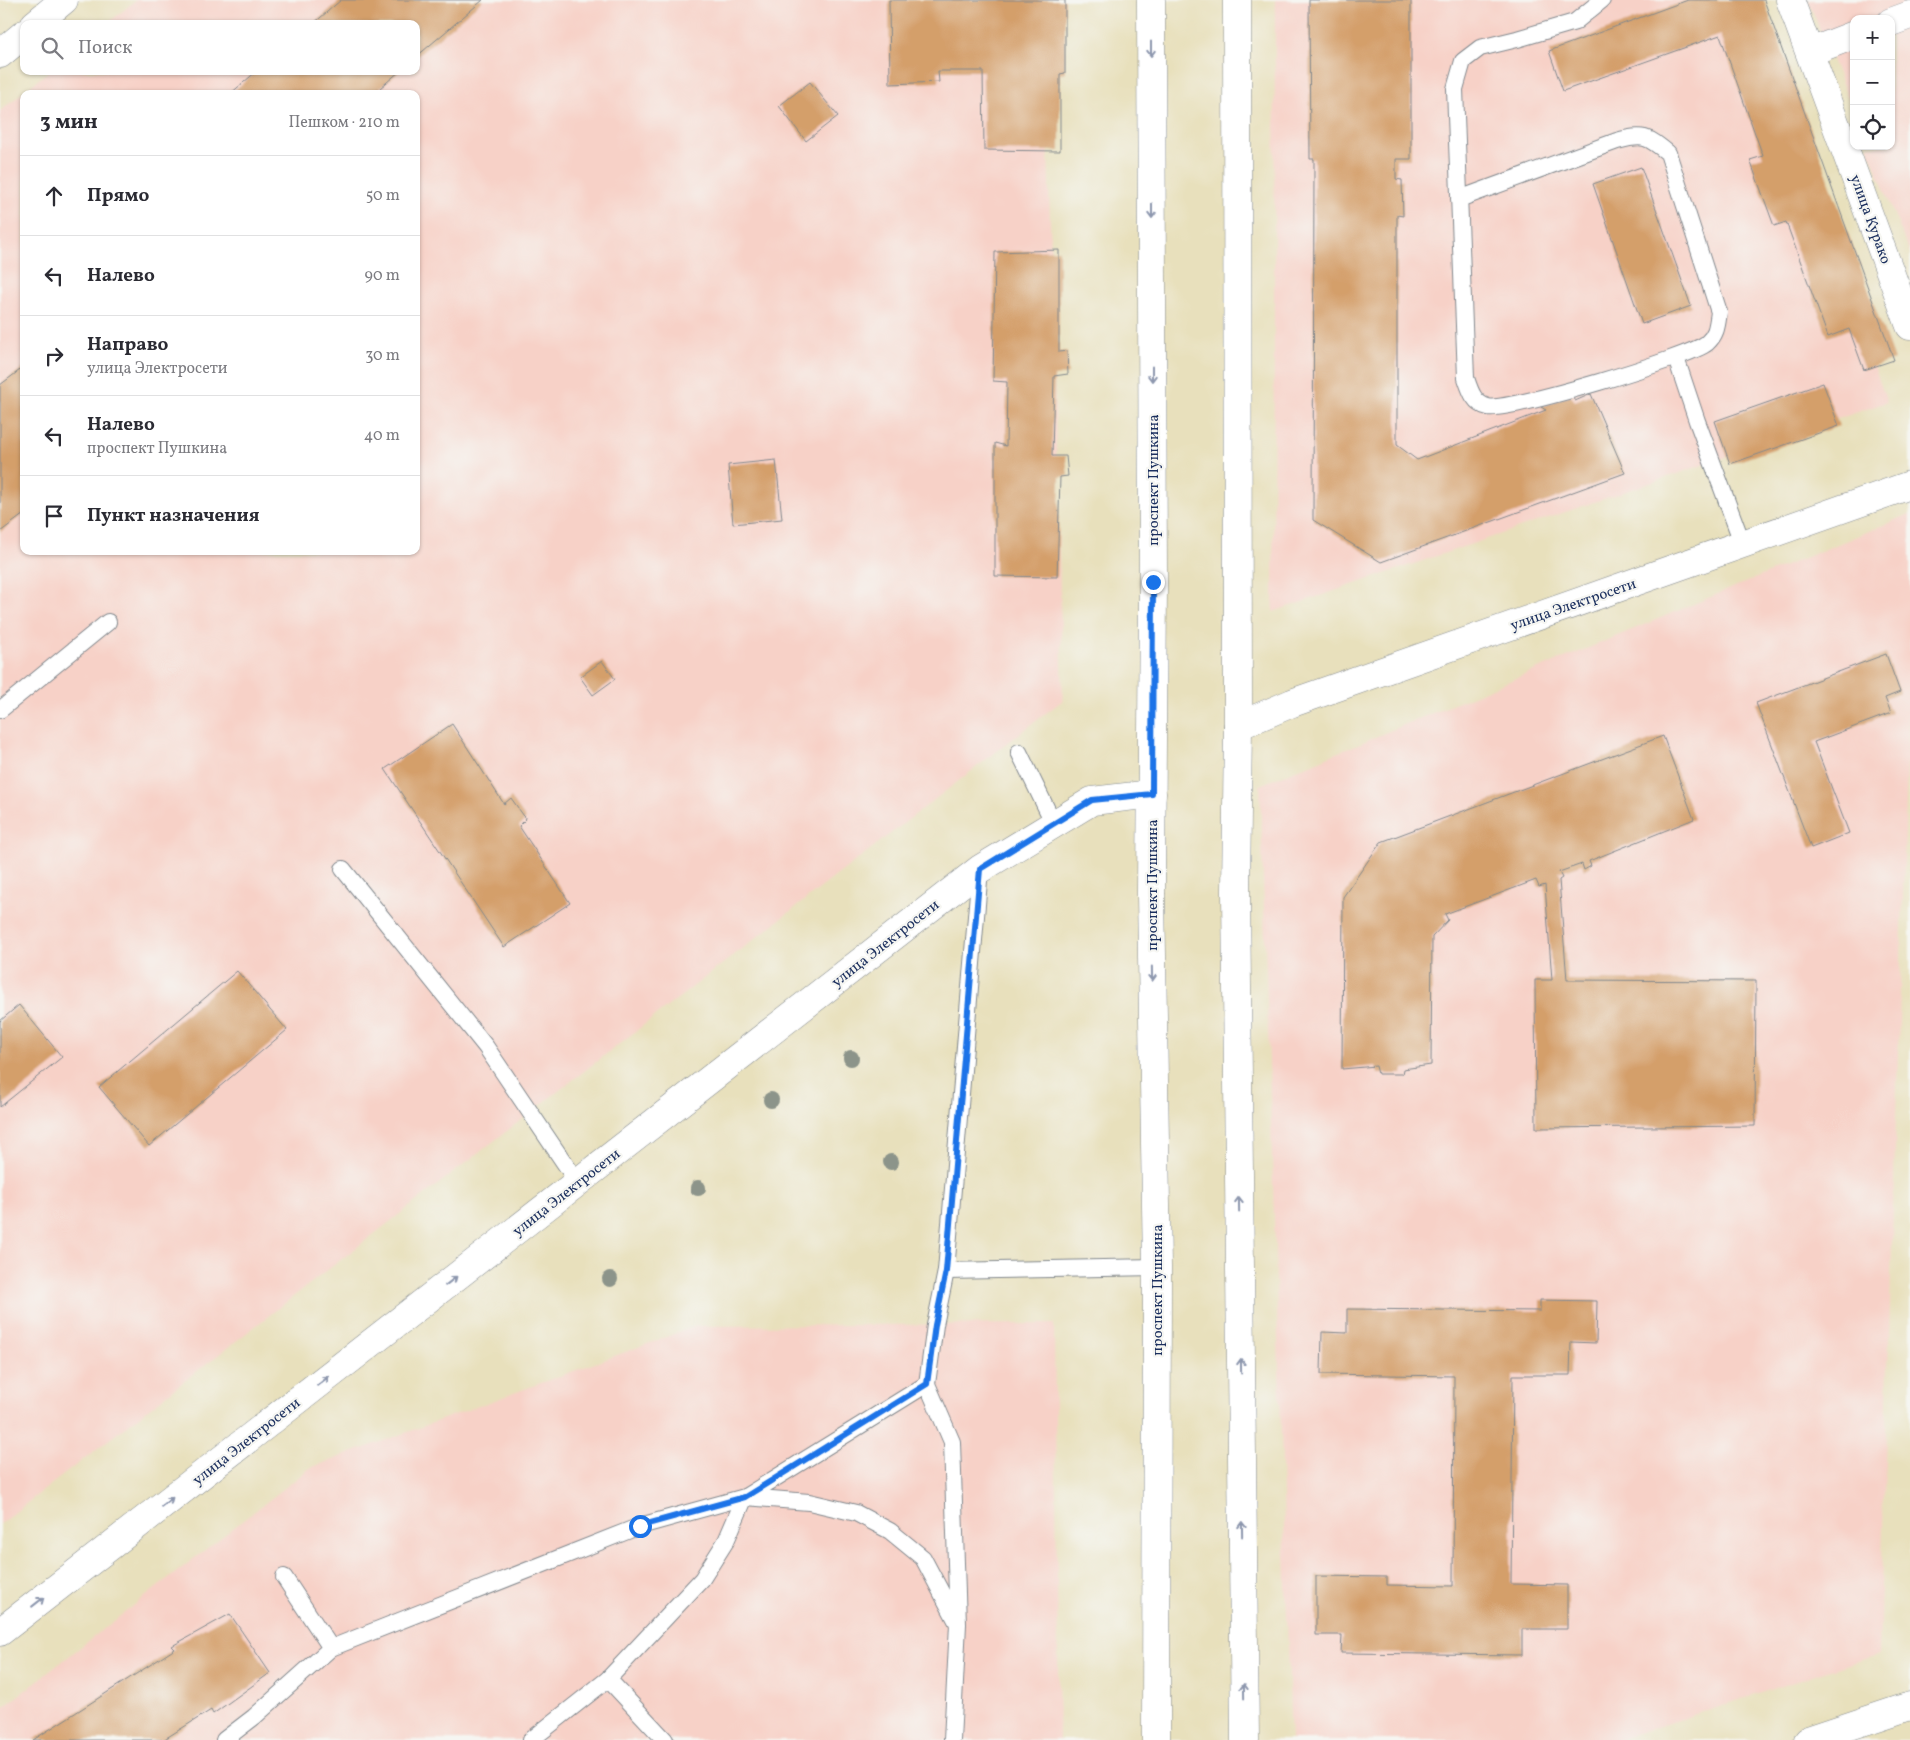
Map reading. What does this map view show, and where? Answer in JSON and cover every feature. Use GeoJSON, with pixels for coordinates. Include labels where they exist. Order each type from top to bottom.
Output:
{"type":"FeatureCollection","features":[{"type":"Feature","properties":{"kind":"main road"},"geometry":{"type":"LineString","coordinates":[[40,20],[64,0]]}},
{"type":"Feature","properties":{"kind":"main road","name":"проспект Пушкина"},"geometry":{"type":"LineString","coordinates":[[1151,0],[1153,572],[1151,894],[1157,1267],[1156,1740]]}},
{"type":"Feature","properties":{"kind":"main road"},"geometry":{"type":"LineString","coordinates":[[1237,0],[1238,726],[1236,912],[1245,1740]]}},
{"type":"Feature","properties":{"kind":"main road","name":"улица Курако"},"geometry":{"type":"LineString","coordinates":[[1790,0],[1910,326]]}},
{"type":"Feature","properties":{"kind":"main road"},"geometry":{"type":"LineString","coordinates":[[1895,21],[1910,15]]}},
{"type":"Feature","properties":{"kind":"main road"},"geometry":{"type":"LineString","coordinates":[[0,54],[20,37]]}},
{"type":"Feature","properties":{"kind":"main road"},"geometry":{"type":"LineString","coordinates":[[1810,52],[1850,37]]}},
{"type":"Feature","properties":{"kind":"main road","name":"улица Электросети"},"geometry":{"type":"LineString","coordinates":[[1238,726],[1302,700],[1910,485]]}},
{"type":"Feature","properties":{"kind":"main road","name":"улица Электросети"},"geometry":{"type":"LineString","coordinates":[[0,1632],[980,869],[1092,800],[1152,794]]}},
{"type":"Feature","properties":{"kind":"main road"},"geometry":{"type":"LineString","coordinates":[[1808,1740],[1910,1706]]}},
{"type":"Feature","properties":{"kind":"lane"},"geometry":{"type":"LineString","coordinates":[[1459,200],[1618,141],[1637,136],[1654,141],[1668,153],[1719,312],[1716,331],[1706,344],[1676,358],[1613,378],[1510,406],[1488,407],[1474,398],[1466,378],[1459,200],[1455,89],[1463,62],[1480,48],[1517,40],[1576,22],[1602,0]]}},
{"type":"Feature","properties":{"kind":"lane"},"geometry":{"type":"LineString","coordinates":[[1676,358],[1743,545]]}},
{"type":"Feature","properties":{"kind":"lane"},"geometry":{"type":"LineString","coordinates":[[0,710],[108,622]]}},
{"type":"Feature","properties":{"kind":"lane"},"geometry":{"type":"LineString","coordinates":[[1019,752],[1054,824]]}},
{"type":"Feature","properties":{"kind":"lane"},"geometry":{"type":"LineString","coordinates":[[343,869],[486,1047],[578,1183]]}},
{"type":"Feature","properties":{"kind":"lane"},"geometry":{"type":"LineString","coordinates":[[952,1740],[958,1624],[952,1442],[927,1384],[935,1325],[946,1271],[980,869]]}},
{"type":"Feature","properties":{"kind":"lane"},"geometry":{"type":"LineString","coordinates":[[946,1271],[1157,1267]]}},
{"type":"Feature","properties":{"kind":"lane"},"geometry":{"type":"LineString","coordinates":[[224,1740],[254,1717],[331,1648],[640,1526],[745,1497],[927,1384]]}},
{"type":"Feature","properties":{"kind":"lane"},"geometry":{"type":"LineString","coordinates":[[745,1497],[809,1502],[856,1513],[890,1531],[922,1558],[958,1624]]}},
{"type":"Feature","properties":{"kind":"lane"},"geometry":{"type":"LineString","coordinates":[[531,1740],[608,1679],[702,1578],[726,1540],[745,1497]]}},
{"type":"Feature","properties":{"kind":"lane"},"geometry":{"type":"LineString","coordinates":[[284,1577],[331,1648]]}},
{"type":"Feature","properties":{"kind":"lane"},"geometry":{"type":"LineString","coordinates":[[608,1679],[665,1740]]}},
{"type":"Feature","properties":{"kind":"shaded area"},"geometry":{"type":"Polygon","coordinates":[[[136,0],[1044,0],[1063,700],[0,1524],[0,111],[20,95],[20,555],[420,555],[420,90],[26,90],[44,75],[420,75],[420,20],[112,20],[136,0]]]}},
{"type":"Feature","properties":{"kind":"shaded area"},"geometry":{"type":"Polygon","coordinates":[[[1275,0],[1739,0],[1887,402],[1273,612],[1275,0]]]}},
{"type":"Feature","properties":{"kind":"shaded area"},"geometry":{"type":"Polygon","coordinates":[[[1808,0],[1910,0],[1910,254],[1869,150],[1895,150],[1895,15],[1850,15],[1850,103],[1808,0]]]}},
{"type":"Feature","properties":{"kind":"shaded area"},"geometry":{"type":"Polygon","coordinates":[[[1910,514],[1910,675],[1879,1654],[1618,1740],[1291,1740],[1260,785],[1910,514]]]}},
{"type":"Feature","properties":{"kind":"shaded area"},"geometry":{"type":"Polygon","coordinates":[[[1054,1324],[1059,1740],[0,1740],[0,1710],[310,1468],[696,1326],[1054,1324]]]}},
{"type":"Feature","properties":{"kind":"building"},"geometry":{"type":"Polygon","coordinates":[[[341,0],[483,0],[420,54],[420,20],[318,20],[341,0]]]}},
{"type":"Feature","properties":{"kind":"building"},"geometry":{"type":"Polygon","coordinates":[[[889,0],[1065,0],[1065,73],[1060,74],[1060,151],[984,150],[983,71],[938,71],[939,82],[890,84],[889,0]]]}},
{"type":"Feature","properties":{"kind":"building"},"geometry":{"type":"Polygon","coordinates":[[[1309,0],[1411,0],[1411,159],[1396,159],[1396,179],[1402,180],[1403,216],[1397,215],[1397,445],[1417,460],[1546,410],[1541,407],[1570,395],[1575,401],[1591,394],[1625,473],[1381,562],[1313,520],[1314,159],[1310,159],[1309,0]]]}},
{"type":"Feature","properties":{"kind":"building"},"geometry":{"type":"Polygon","coordinates":[[[1688,0],[1764,0],[1894,360],[1864,370],[1849,329],[1828,337],[1786,222],[1774,226],[1750,160],[1763,156],[1720,35],[1563,91],[1549,51],[1688,0]]]}},
{"type":"Feature","properties":{"kind":"building"},"geometry":{"type":"Polygon","coordinates":[[[252,75],[395,75],[378,90],[235,90],[252,75]]]}},
{"type":"Feature","properties":{"kind":"building"},"geometry":{"type":"Polygon","coordinates":[[[810,82],[838,116],[806,141],[779,106],[810,82]]]}},
{"type":"Feature","properties":{"kind":"building"},"geometry":{"type":"Polygon","coordinates":[[[1641,167],[1691,306],[1642,324],[1593,184],[1641,167]]]}},
{"type":"Feature","properties":{"kind":"building"},"geometry":{"type":"Polygon","coordinates":[[[1059,250],[1059,352],[1067,351],[1068,374],[1054,376],[1052,456],[1066,456],[1068,476],[1060,477],[1057,577],[995,576],[995,443],[1006,446],[1007,382],[993,381],[995,252],[1059,250]]]}},
{"type":"Feature","properties":{"kind":"building"},"geometry":{"type":"Polygon","coordinates":[[[20,370],[20,517],[0,532],[0,385],[20,370]]]}},
{"type":"Feature","properties":{"kind":"building"},"geometry":{"type":"Polygon","coordinates":[[[1823,383],[1839,426],[1730,464],[1715,421],[1823,383]]]}},
{"type":"Feature","properties":{"kind":"building"},"geometry":{"type":"Polygon","coordinates":[[[776,460],[782,519],[733,524],[728,465],[776,460]]]}},
{"type":"Feature","properties":{"kind":"building"},"geometry":{"type":"Polygon","coordinates":[[[1886,654],[1900,692],[1885,698],[1891,713],[1814,742],[1849,833],[1811,848],[1756,703],[1886,654]]]}},
{"type":"Feature","properties":{"kind":"building"},"geometry":{"type":"Polygon","coordinates":[[[602,661],[615,679],[593,695],[580,677],[602,661]]]}},
{"type":"Feature","properties":{"kind":"building"},"geometry":{"type":"Polygon","coordinates":[[[452,724],[504,804],[511,798],[526,819],[519,826],[570,903],[504,947],[385,769],[452,724]]]}},
{"type":"Feature","properties":{"kind":"building"},"geometry":{"type":"Polygon","coordinates":[[[1663,736],[1694,819],[1589,861],[1591,866],[1584,870],[1582,864],[1559,872],[1562,878],[1559,880],[1567,980],[1756,981],[1755,1126],[1536,1128],[1535,980],[1552,980],[1545,885],[1539,887],[1536,880],[1445,914],[1448,920],[1432,937],[1431,1065],[1403,1069],[1402,1074],[1378,1074],[1376,1066],[1342,1069],[1343,897],[1381,842],[1663,736]]]}},
{"type":"Feature","properties":{"kind":"building"},"geometry":{"type":"Polygon","coordinates":[[[237,971],[287,1030],[149,1146],[99,1087],[237,971]]]}},
{"type":"Feature","properties":{"kind":"building"},"geometry":{"type":"Polygon","coordinates":[[[19,1005],[62,1057],[0,1107],[0,1021],[19,1005]]]}},
{"type":"Feature","properties":{"kind":"building"},"geometry":{"type":"Polygon","coordinates":[[[1540,1300],[1597,1301],[1596,1343],[1571,1342],[1570,1375],[1513,1375],[1511,1584],[1567,1585],[1567,1629],[1522,1629],[1522,1655],[1341,1653],[1342,1635],[1316,1635],[1316,1576],[1387,1577],[1387,1585],[1453,1586],[1454,1376],[1321,1374],[1322,1332],[1347,1333],[1347,1309],[1540,1311],[1540,1300]]]}},
{"type":"Feature","properties":{"kind":"building"},"geometry":{"type":"Polygon","coordinates":[[[230,1614],[270,1673],[213,1714],[211,1710],[163,1740],[33,1740],[175,1649],[172,1646],[230,1614]]]}},
{"type":"Feature","properties":{"kind":"route"},"geometry":{"type":"LineString","coordinates":[[640,1526],[745,1497],[927,1384],[935,1325],[946,1271],[980,869],[1092,800],[1152,794],[1153,582]]}}]}
